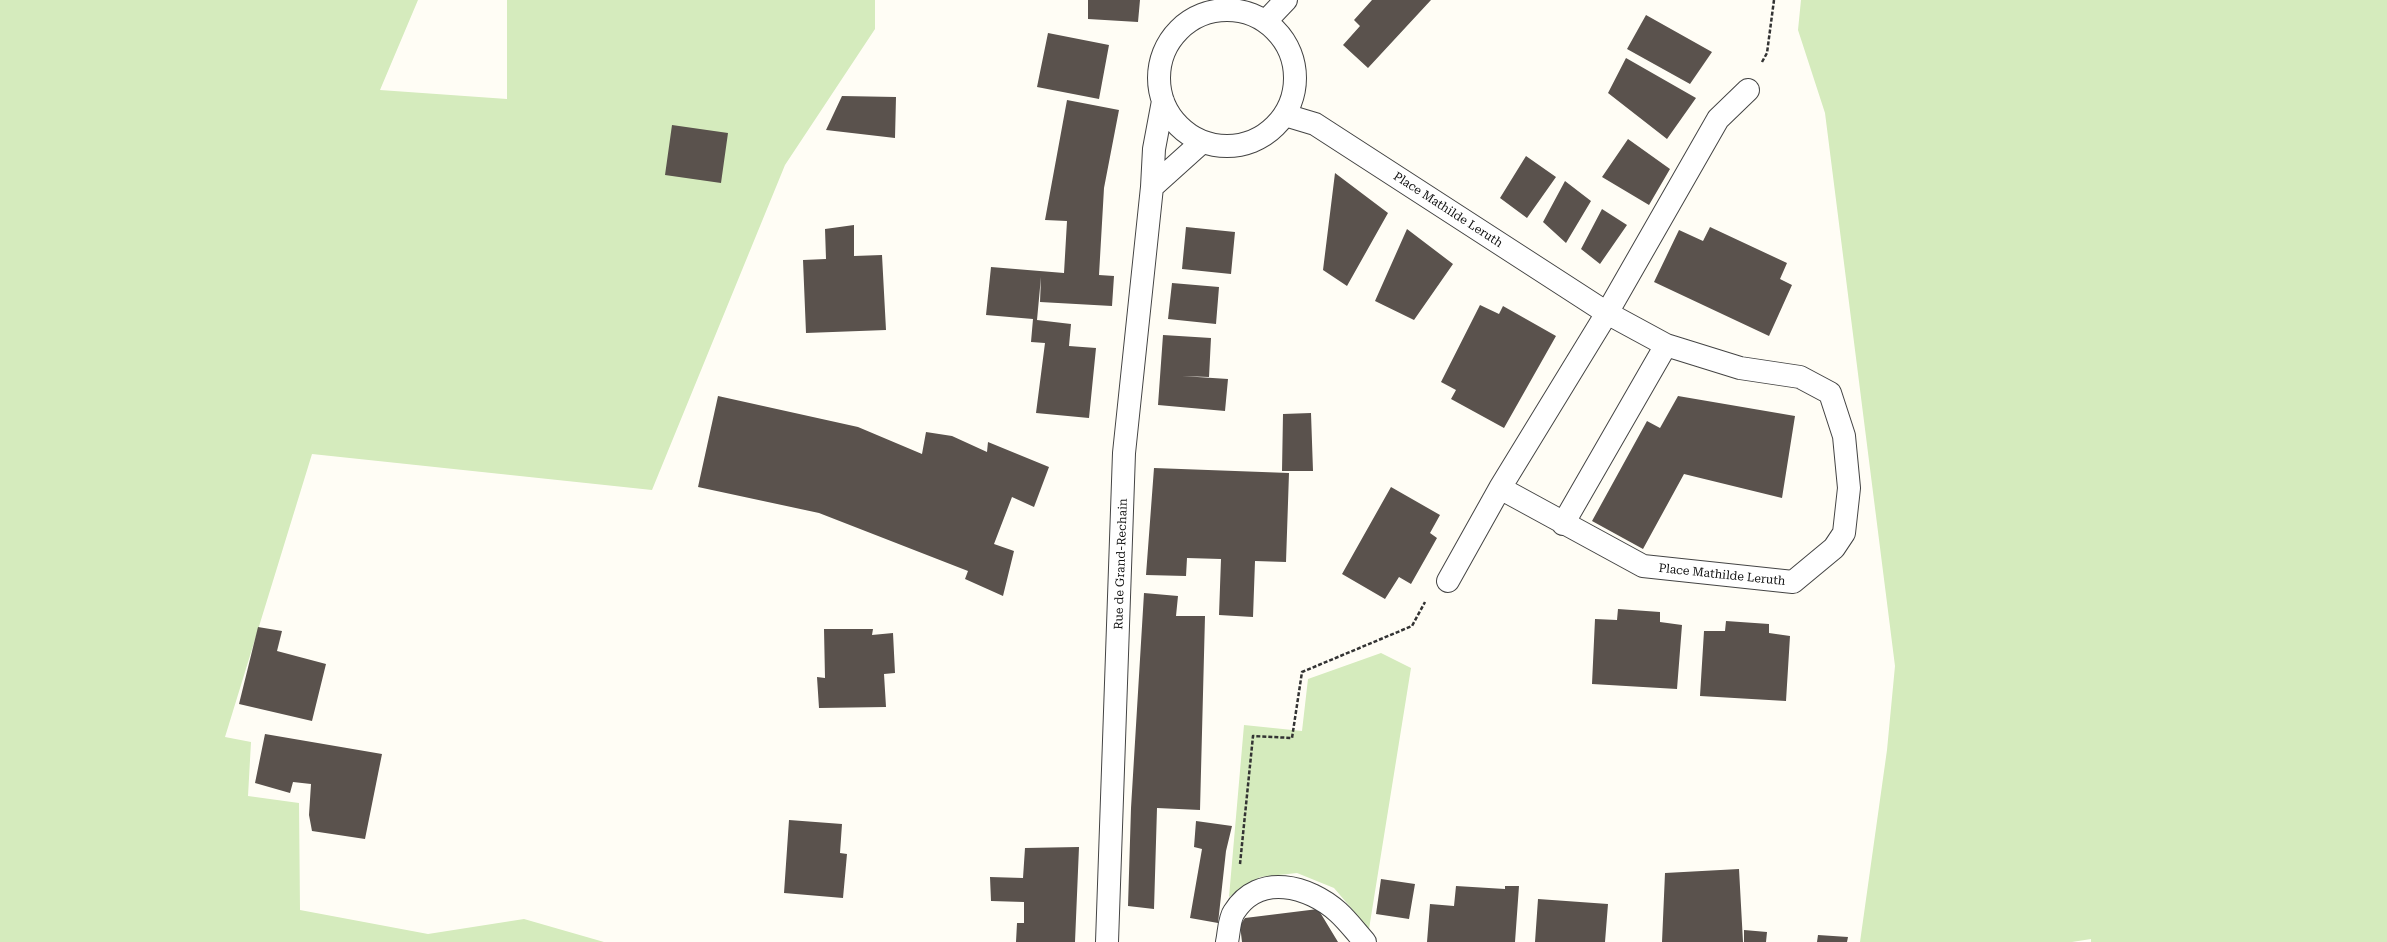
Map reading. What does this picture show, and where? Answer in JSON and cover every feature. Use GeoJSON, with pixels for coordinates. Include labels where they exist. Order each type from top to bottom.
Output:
{"type":"FeatureCollection","features":[{"type":"Feature","properties":{"kind":"street"},"geometry":{"type":"LineString","coordinates":[[1266,21],[1286,0]]}},
{"type":"Feature","properties":{"kind":"street"},"geometry":{"type":"LineString","coordinates":[[1198,7],[1251,13],[1266,21],[1281,36],[1291,54],[1295,74],[1293,96],[1285,115],[1269,132],[1248,143],[1225,146],[1202,142],[1181,127],[1172,118],[1163,101],[1159,79],[1162,57],[1172,37],[1185,24],[1198,7]]}},
{"type":"Feature","properties":{"kind":"street"},"geometry":{"type":"LineString","coordinates":[[1448,581],[1500,488],[1607,313],[1718,118],[1748,90]]}},
{"type":"Feature","properties":{"kind":"street","name":"Rue de Grand-Rechain"},"geometry":{"type":"LineString","coordinates":[[1107,942],[1124,453],[1152,187],[1154,149],[1163,101]]}},
{"type":"Feature","properties":{"kind":"street","name":"Place Mathilde Leruth"},"geometry":{"type":"LineString","coordinates":[[1285,115],[1315,124],[1607,313],[1666,345],[1740,368],[1800,377],[1830,393],[1844,436],[1848,488],[1844,532],[1834,548],[1793,582],[1643,566],[1563,524],[1500,488]]}},
{"type":"Feature","properties":{"kind":"street"},"geometry":{"type":"LineString","coordinates":[[1152,187],[1202,142]]}},
{"type":"Feature","properties":{"kind":"street"},"geometry":{"type":"LineString","coordinates":[[1563,524],[1666,345]]}},
{"type":"Feature","properties":{"kind":"street"},"geometry":{"type":"LineString","coordinates":[[1227,942],[1233,913],[1250,894],[1272,885],[1309,892],[1338,912],[1365,942]]}},
{"type":"Feature","properties":{"kind":"path"},"geometry":{"type":"LineString","coordinates":[[1748,90],[1767,53],[1774,0]]}},
{"type":"Feature","properties":{"kind":"path"},"geometry":{"type":"LineString","coordinates":[[1250,894],[1238,878],[1253,736],[1292,738],[1302,672],[1412,626],[1432,590],[1448,581]]}},
{"type":"Feature","properties":{"kind":"green space"},"geometry":{"type":"Polygon","coordinates":[[[0,0],[418,0],[380,90],[507,99],[507,0],[875,0],[875,29],[785,165],[652,490],[312,454],[225,737],[251,742],[248,796],[299,803],[300,910],[428,934],[524,919],[604,942],[0,942],[0,0]]]}},
{"type":"Feature","properties":{"kind":"green space"},"geometry":{"type":"Polygon","coordinates":[[[1801,0],[2387,0],[2387,942],[2091,942],[2091,939],[2072,942],[1860,942],[1887,750],[1895,666],[1825,113],[1798,30],[1801,0]]]}},
{"type":"Feature","properties":{"kind":"green space"},"geometry":{"type":"Polygon","coordinates":[[[1381,653],[1411,668],[1369,929],[1334,888],[1297,873],[1260,877],[1229,897],[1244,725],[1302,731],[1308,679],[1381,653]]]}},
{"type":"Feature","properties":{"kind":"building"},"geometry":{"type":"Polygon","coordinates":[[[1088,0],[1140,0],[1138,22],[1088,19],[1088,0]]]}},
{"type":"Feature","properties":{"kind":"building"},"geometry":{"type":"Polygon","coordinates":[[[1372,0],[1431,0],[1368,68],[1343,45],[1360,26],[1354,20],[1372,0]]]}},
{"type":"Feature","properties":{"kind":"building"},"geometry":{"type":"Polygon","coordinates":[[[1646,15],[1712,52],[1690,84],[1627,49],[1646,15]]]}},
{"type":"Feature","properties":{"kind":"building"},"geometry":{"type":"Polygon","coordinates":[[[1048,33],[1109,45],[1099,99],[1037,87],[1048,33]]]}},
{"type":"Feature","properties":{"kind":"building"},"geometry":{"type":"Polygon","coordinates":[[[1626,58],[1696,98],[1667,139],[1608,93],[1626,58]]]}},
{"type":"Feature","properties":{"kind":"building"},"geometry":{"type":"Polygon","coordinates":[[[842,96],[896,97],[895,138],[826,130],[842,96]]]}},
{"type":"Feature","properties":{"kind":"building"},"geometry":{"type":"Polygon","coordinates":[[[1067,100],[1119,110],[1104,188],[1099,275],[1114,276],[1112,306],[1040,302],[1041,277],[1037,320],[1071,324],[1069,346],[1096,348],[1089,418],[1036,413],[1045,343],[1031,342],[1033,319],[986,315],[991,267],[1064,273],[1067,221],[1045,220],[1067,100]]]}},
{"type":"Feature","properties":{"kind":"building"},"geometry":{"type":"Polygon","coordinates":[[[672,125],[728,133],[721,183],[665,175],[672,125]]]}},
{"type":"Feature","properties":{"kind":"building"},"geometry":{"type":"Polygon","coordinates":[[[1628,139],[1670,169],[1649,205],[1602,177],[1628,139]]]}},
{"type":"Feature","properties":{"kind":"building"},"geometry":{"type":"Polygon","coordinates":[[[1526,156],[1556,177],[1527,218],[1500,198],[1526,156]]]}},
{"type":"Feature","properties":{"kind":"building"},"geometry":{"type":"Polygon","coordinates":[[[1335,173],[1388,213],[1347,286],[1323,270],[1335,173]]]}},
{"type":"Feature","properties":{"kind":"building"},"geometry":{"type":"Polygon","coordinates":[[[1565,181],[1591,201],[1566,243],[1543,222],[1565,181]]]}},
{"type":"Feature","properties":{"kind":"building"},"geometry":{"type":"Polygon","coordinates":[[[1602,209],[1627,225],[1600,264],[1581,249],[1602,209]]]}},
{"type":"Feature","properties":{"kind":"building"},"geometry":{"type":"Polygon","coordinates":[[[854,225],[854,256],[882,255],[886,330],[806,333],[803,260],[826,259],[825,229],[854,225]]]}},
{"type":"Feature","properties":{"kind":"building"},"geometry":{"type":"Polygon","coordinates":[[[1186,227],[1235,232],[1231,274],[1182,269],[1186,227]]]}},
{"type":"Feature","properties":{"kind":"building"},"geometry":{"type":"Polygon","coordinates":[[[1710,227],[1787,263],[1780,279],[1792,285],[1769,336],[1654,282],[1679,230],[1703,241],[1710,227]]]}},
{"type":"Feature","properties":{"kind":"building"},"geometry":{"type":"Polygon","coordinates":[[[1407,229],[1453,264],[1414,320],[1375,301],[1407,229]]]}},
{"type":"Feature","properties":{"kind":"building"},"geometry":{"type":"Polygon","coordinates":[[[1172,283],[1219,287],[1216,324],[1168,319],[1172,283]]]}},
{"type":"Feature","properties":{"kind":"building"},"geometry":{"type":"Polygon","coordinates":[[[1480,305],[1499,314],[1503,306],[1556,336],[1504,428],[1451,399],[1456,390],[1441,382],[1480,305]]]}},
{"type":"Feature","properties":{"kind":"building"},"geometry":{"type":"Polygon","coordinates":[[[1163,335],[1211,338],[1209,377],[1182,376],[1228,379],[1225,411],[1158,405],[1163,335]]]}},
{"type":"Feature","properties":{"kind":"building"},"geometry":{"type":"Polygon","coordinates":[[[718,396],[858,427],[922,454],[926,432],[952,436],[987,452],[988,442],[1049,467],[1034,507],[1012,497],[994,544],[1014,551],[1003,596],[965,579],[968,571],[819,513],[698,487],[718,396]]]}},
{"type":"Feature","properties":{"kind":"building"},"geometry":{"type":"Polygon","coordinates":[[[1678,396],[1795,416],[1782,498],[1684,474],[1643,549],[1592,521],[1647,421],[1660,428],[1678,396]]]}},
{"type":"Feature","properties":{"kind":"building"},"geometry":{"type":"Polygon","coordinates":[[[1311,413],[1313,471],[1282,471],[1283,414],[1311,413]]]}},
{"type":"Feature","properties":{"kind":"building"},"geometry":{"type":"Polygon","coordinates":[[[1154,468],[1289,473],[1286,562],[1255,561],[1253,617],[1219,615],[1221,559],[1187,558],[1186,576],[1146,575],[1154,468]]]}},
{"type":"Feature","properties":{"kind":"building"},"geometry":{"type":"Polygon","coordinates":[[[1391,487],[1440,515],[1430,533],[1437,538],[1411,584],[1399,577],[1385,599],[1342,574],[1391,487]]]}},
{"type":"Feature","properties":{"kind":"building"},"geometry":{"type":"Polygon","coordinates":[[[1144,593],[1178,596],[1176,616],[1205,616],[1200,810],[1157,808],[1154,909],[1128,906],[1131,808],[1144,593]]]}},
{"type":"Feature","properties":{"kind":"building"},"geometry":{"type":"Polygon","coordinates":[[[1618,609],[1660,612],[1660,622],[1682,625],[1677,689],[1592,684],[1595,619],[1617,620],[1618,609]]]}},
{"type":"Feature","properties":{"kind":"building"},"geometry":{"type":"Polygon","coordinates":[[[1726,621],[1769,624],[1769,633],[1790,636],[1786,701],[1700,696],[1704,631],[1725,631],[1726,621]]]}},
{"type":"Feature","properties":{"kind":"building"},"geometry":{"type":"Polygon","coordinates":[[[258,627],[282,631],[277,651],[326,664],[312,721],[239,704],[258,627]]]}},
{"type":"Feature","properties":{"kind":"building"},"geometry":{"type":"Polygon","coordinates":[[[824,629],[873,629],[872,635],[893,633],[895,673],[884,674],[886,707],[819,708],[817,677],[825,678],[824,629]]]}},
{"type":"Feature","properties":{"kind":"building"},"geometry":{"type":"Polygon","coordinates":[[[265,734],[382,754],[365,839],[312,831],[309,815],[311,784],[293,782],[290,793],[255,783],[265,734]]]}},
{"type":"Feature","properties":{"kind":"building"},"geometry":{"type":"Polygon","coordinates":[[[789,820],[842,824],[840,853],[847,854],[843,898],[784,893],[789,820]]]}},
{"type":"Feature","properties":{"kind":"building"},"geometry":{"type":"Polygon","coordinates":[[[1196,821],[1232,826],[1226,851],[1218,923],[1190,918],[1202,849],[1194,847],[1196,821]]]}},
{"type":"Feature","properties":{"kind":"building"},"geometry":{"type":"Polygon","coordinates":[[[1079,847],[1075,942],[1016,942],[1017,923],[1024,923],[1024,902],[991,901],[990,877],[1023,878],[1025,848],[1079,847]]]}},
{"type":"Feature","properties":{"kind":"building"},"geometry":{"type":"Polygon","coordinates":[[[1739,869],[1743,942],[1662,942],[1665,873],[1739,869]]]}},
{"type":"Feature","properties":{"kind":"building"},"geometry":{"type":"Polygon","coordinates":[[[1381,879],[1415,884],[1409,919],[1376,914],[1381,879]]]}},
{"type":"Feature","properties":{"kind":"building"},"geometry":{"type":"Polygon","coordinates":[[[1456,886],[1505,889],[1505,886],[1519,886],[1515,942],[1427,942],[1430,904],[1454,906],[1456,886]]]}},
{"type":"Feature","properties":{"kind":"building"},"geometry":{"type":"Polygon","coordinates":[[[1538,899],[1608,904],[1605,942],[1535,942],[1538,899]]]}},
{"type":"Feature","properties":{"kind":"building"},"geometry":{"type":"Polygon","coordinates":[[[1318,909],[1338,942],[1242,942],[1240,925],[1245,918],[1318,909]]]}},
{"type":"Feature","properties":{"kind":"building"},"geometry":{"type":"Polygon","coordinates":[[[1744,930],[1767,932],[1766,942],[1744,942],[1744,930]]]}},
{"type":"Feature","properties":{"kind":"building"},"geometry":{"type":"Polygon","coordinates":[[[1818,935],[1848,937],[1847,942],[1817,942],[1818,935]]]}}]}
